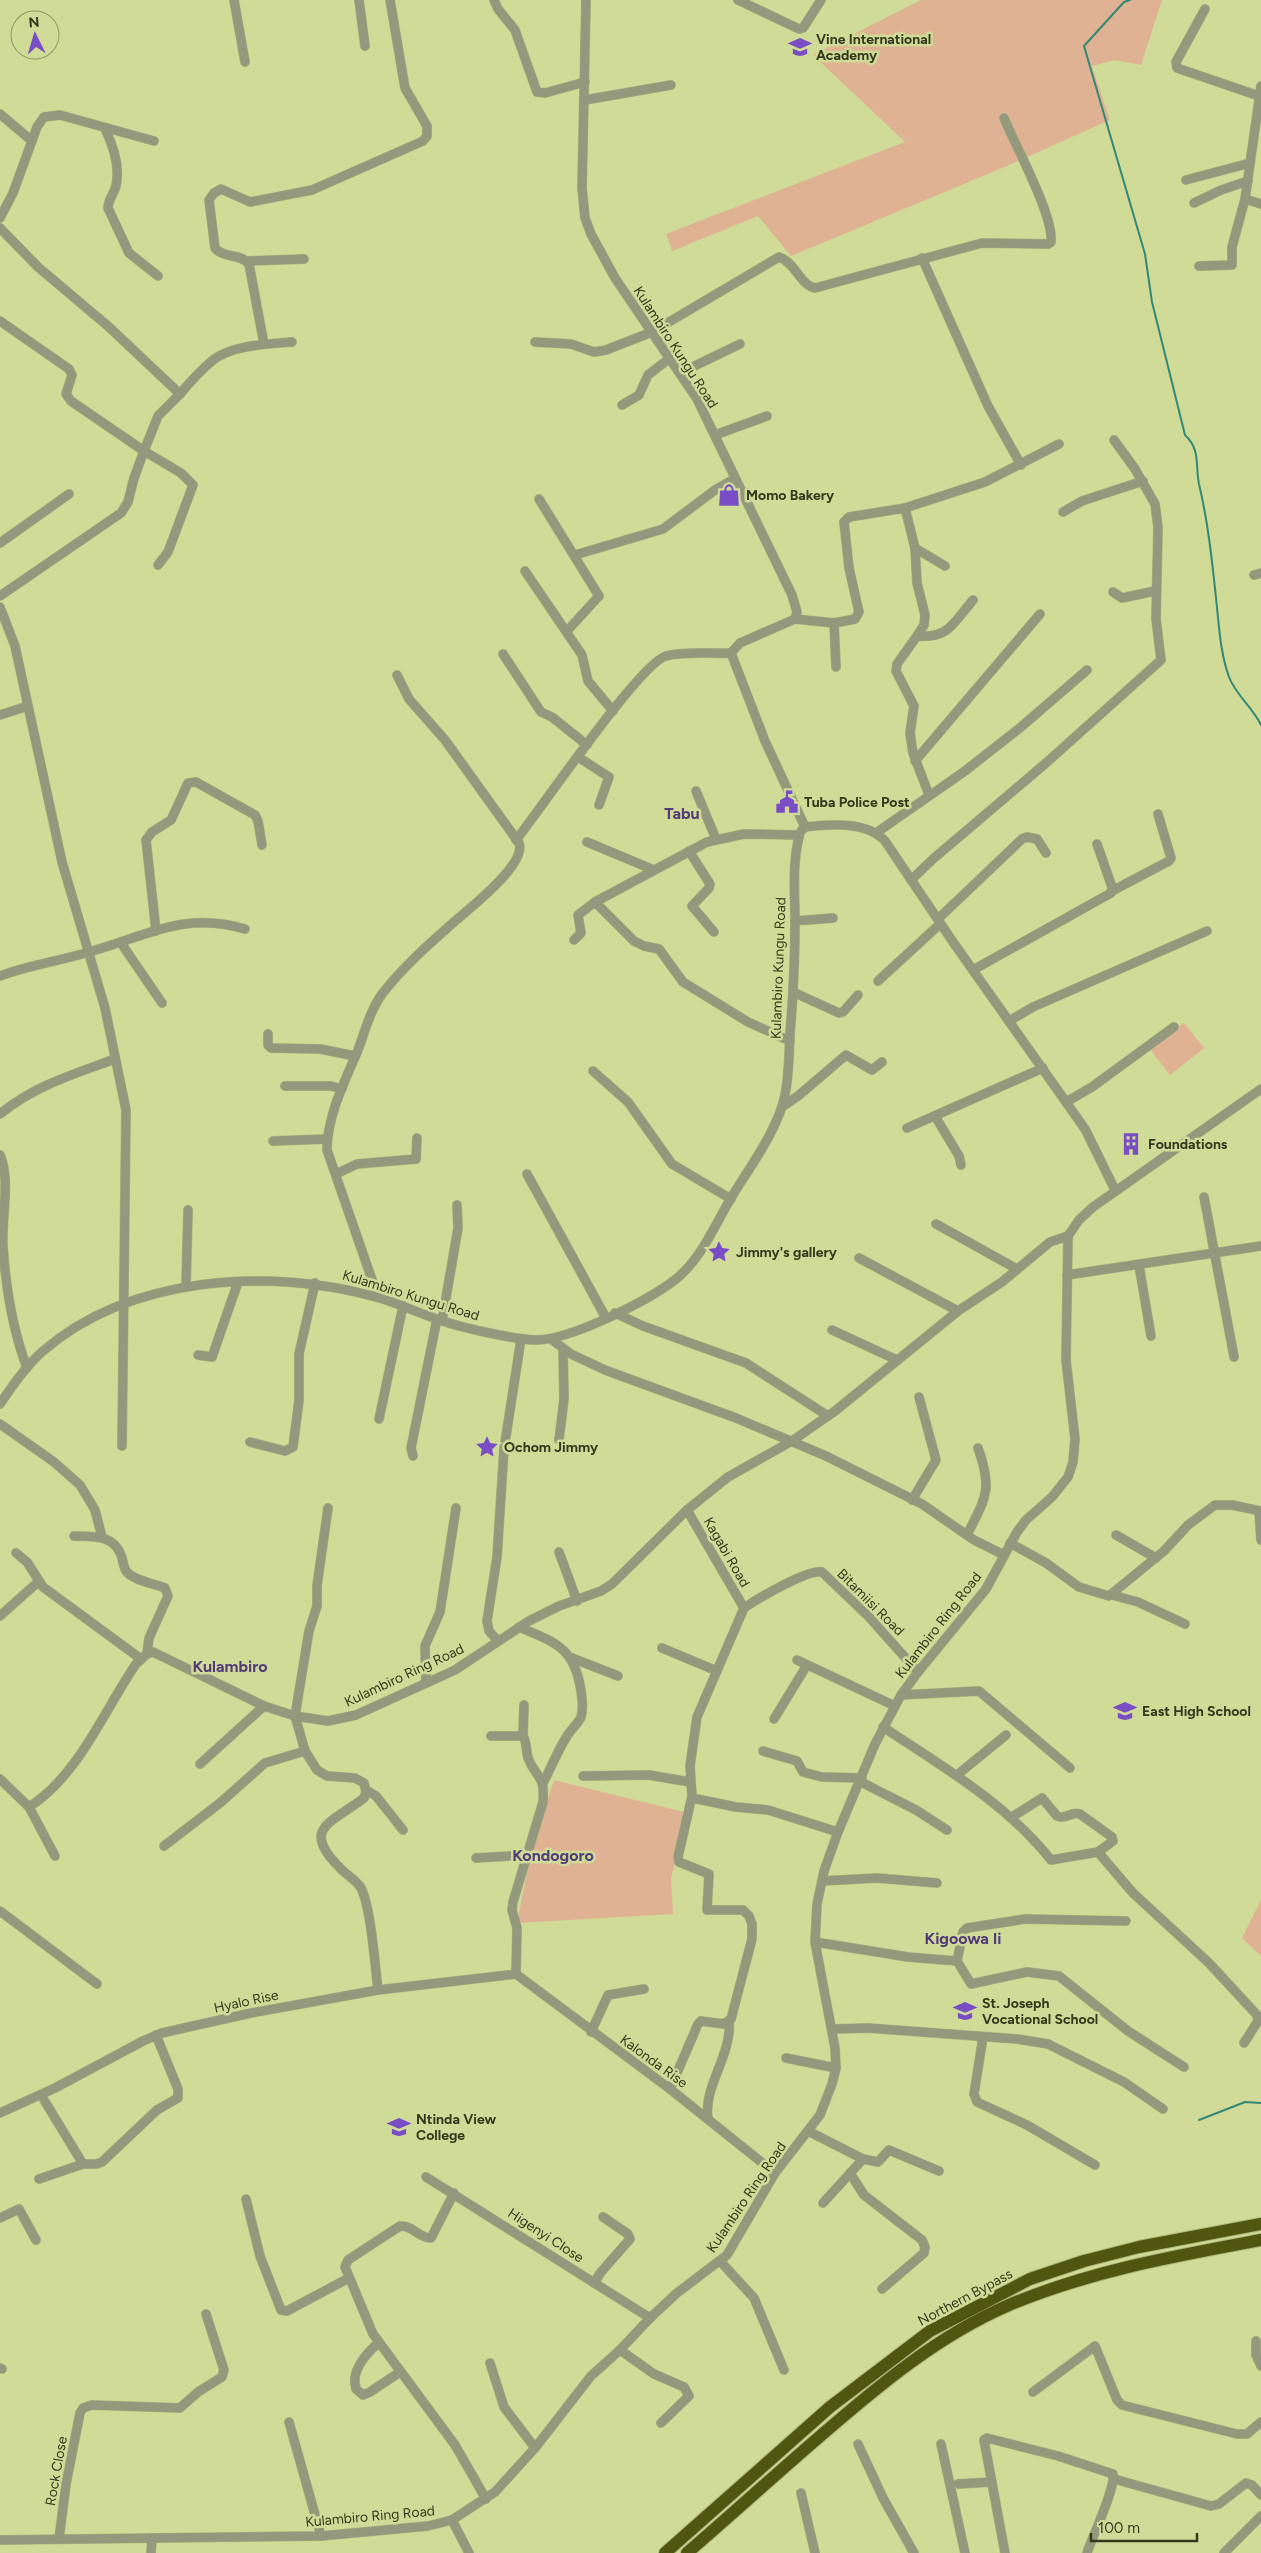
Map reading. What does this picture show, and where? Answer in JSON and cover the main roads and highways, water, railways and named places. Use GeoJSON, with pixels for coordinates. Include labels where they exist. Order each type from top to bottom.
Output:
{"type":"FeatureCollection","features":[{"type":"Feature","properties":{"kind":"highway","name":"Northern Bypass"},"geometry":{"type":"LineString","coordinates":[[665,2553],[823,2413],[930,2330],[1030,2279],[1084,2261],[1139,2247],[1261,2224]]}},
{"type":"Feature","properties":{"kind":"highway","name":"Northern Bypass"},"geometry":{"type":"LineString","coordinates":[[687,2553],[869,2393],[914,2359],[974,2322],[1008,2305],[1097,2274],[1139,2263],[1261,2240]]}},
{"type":"Feature","properties":{"kind":"waterway"},"geometry":{"type":"LineString","coordinates":[[1130,0],[1124,2],[1084,46],[1145,254],[1152,302],[1185,435],[1195,452],[1209,541],[1220,638],[1226,668],[1232,684],[1261,725]]}},
{"type":"Feature","properties":{"kind":"waterway"},"geometry":{"type":"LineString","coordinates":[[1199,2120],[1245,2102],[1261,2103]]}},
{"type":"Feature","properties":{"kind":"place","name":"Vine International Academy"},"geometry":{"type":"Point","coordinates":[800,47]}},
{"type":"Feature","properties":{"kind":"place","name":"Momo Bakery"},"geometry":{"type":"Point","coordinates":[729,495]}},
{"type":"Feature","properties":{"kind":"place","name":"Tuba Police Post"},"geometry":{"type":"Point","coordinates":[787,802]}},
{"type":"Feature","properties":{"kind":"place","name":"Foundations"},"geometry":{"type":"Point","coordinates":[1131,1144]}},
{"type":"Feature","properties":{"kind":"place","name":"Jimmy's gallery"},"geometry":{"type":"Point","coordinates":[719,1252]}},
{"type":"Feature","properties":{"kind":"place","name":"Ochom Jimmy"},"geometry":{"type":"Point","coordinates":[487,1447]}},
{"type":"Feature","properties":{"kind":"place","name":"East High School"},"geometry":{"type":"Point","coordinates":[1125,1711]}},
{"type":"Feature","properties":{"kind":"place","name":"St. Joseph Vocational School"},"geometry":{"type":"Point","coordinates":[965,2011]}},
{"type":"Feature","properties":{"kind":"place","name":"Ntinda View College"},"geometry":{"type":"Point","coordinates":[399,2127]}},
{"type":"Feature","properties":{"kind":"district","name":"Tabu"},"geometry":{"type":"Point","coordinates":[682,813]}},
{"type":"Feature","properties":{"kind":"district","name":"Kulambiro"},"geometry":{"type":"Point","coordinates":[230,1666]}},
{"type":"Feature","properties":{"kind":"district","name":"Kondogoro"},"geometry":{"type":"Point","coordinates":[553,1855]}},
{"type":"Feature","properties":{"kind":"district","name":"Kigoowa Ii"},"geometry":{"type":"Point","coordinates":[963,1938]}}]}
